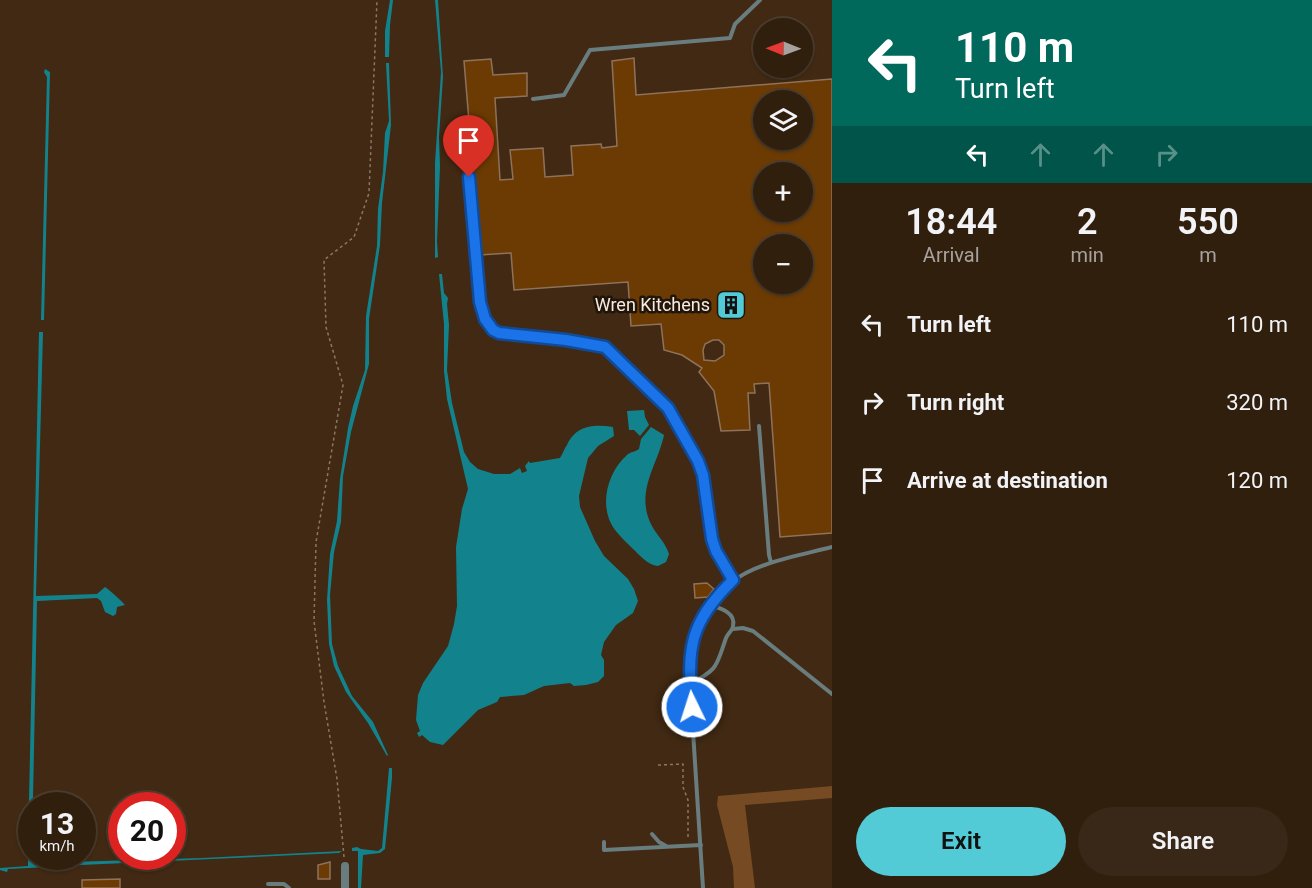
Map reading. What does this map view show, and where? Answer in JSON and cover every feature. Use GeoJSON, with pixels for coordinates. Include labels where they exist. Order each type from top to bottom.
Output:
{"type":"FeatureCollection","features":[{"type":"Feature","properties":{"kind":"street"},"geometry":{"type":"LineString","coordinates":[[345,866],[345,888]]}},
{"type":"Feature","properties":{"kind":"lane"},"geometry":{"type":"LineString","coordinates":[[533,99],[564,95],[590,51],[730,38],[735,24],[760,0]]}},
{"type":"Feature","properties":{"kind":"lane"},"geometry":{"type":"LineString","coordinates":[[469,177],[480,302],[488,324],[499,333],[508,336],[566,340],[605,347],[668,408],[698,461],[703,475],[712,539],[716,551],[733,580]]}},
{"type":"Feature","properties":{"kind":"lane"},"geometry":{"type":"LineString","coordinates":[[759,426],[771,562]]}},
{"type":"Feature","properties":{"kind":"lane"},"geometry":{"type":"LineString","coordinates":[[703,888],[689,658],[694,637],[701,620],[733,580],[771,562],[832,548]]}},
{"type":"Feature","properties":{"kind":"lane"},"geometry":{"type":"LineString","coordinates":[[690,684],[705,677],[719,663],[726,638],[733,629],[733,621],[728,612],[711,606]]}},
{"type":"Feature","properties":{"kind":"lane"},"geometry":{"type":"LineString","coordinates":[[733,629],[743,628],[753,631],[832,694]]}},
{"type":"Feature","properties":{"kind":"lane"},"geometry":{"type":"LineString","coordinates":[[652,834],[666,846]]}},
{"type":"Feature","properties":{"kind":"lane"},"geometry":{"type":"LineString","coordinates":[[604,843],[604,850],[701,846]]}},
{"type":"Feature","properties":{"kind":"lane"},"geometry":{"type":"LineString","coordinates":[[268,884],[284,884],[289,888]]}},
{"type":"Feature","properties":{"kind":"path"},"geometry":{"type":"LineString","coordinates":[[345,866],[337,778],[324,702],[314,621],[316,542],[343,386],[326,327],[324,260],[354,237],[369,193],[377,0]]}},
{"type":"Feature","properties":{"kind":"path"},"geometry":{"type":"LineString","coordinates":[[658,765],[683,764],[683,787],[688,800],[689,846]]}},
{"type":"Feature","properties":{"kind":"shaded area"},"geometry":{"type":"Polygon","coordinates":[[[832,786],[832,798],[745,805],[755,888],[734,888],[733,867],[717,805],[718,796],[832,786]]]}},
{"type":"Feature","properties":{"kind":"water"},"geometry":{"type":"Polygon","coordinates":[[[390,0],[393,0],[389,57],[385,57],[385,31],[390,0]]]}},
{"type":"Feature","properties":{"kind":"water"},"geometry":{"type":"Polygon","coordinates":[[[435,0],[438,0],[443,77],[439,137],[438,257],[435,258],[435,163],[441,72],[435,0]]]}},
{"type":"Feature","properties":{"kind":"water"},"geometry":{"type":"Polygon","coordinates":[[[386,63],[389,63],[391,125],[382,203],[380,245],[369,319],[369,364],[351,432],[343,476],[341,522],[334,552],[330,595],[332,644],[338,666],[352,696],[373,722],[387,756],[368,723],[346,692],[334,666],[329,644],[327,600],[330,554],[337,521],[340,479],[348,428],[365,370],[366,316],[377,246],[385,133],[389,121],[386,63]]]}},
{"type":"Feature","properties":{"kind":"water"},"geometry":{"type":"Polygon","coordinates":[[[45,69],[50,72],[44,320],[41,320],[47,77],[45,69]]]}},
{"type":"Feature","properties":{"kind":"water"},"geometry":{"type":"Polygon","coordinates":[[[439,274],[442,274],[444,293],[448,298],[447,370],[452,403],[464,452],[470,462],[478,469],[494,474],[510,474],[520,468],[522,473],[527,471],[525,466],[529,461],[530,463],[560,458],[571,438],[580,430],[592,426],[613,427],[614,436],[598,446],[588,458],[579,496],[580,507],[604,556],[628,579],[638,601],[633,613],[616,625],[604,642],[601,655],[604,660],[604,676],[598,682],[574,686],[570,683],[544,686],[524,695],[500,697],[497,702],[478,710],[443,745],[430,742],[422,735],[419,737],[417,733],[420,731],[416,720],[418,695],[423,683],[448,646],[454,624],[457,606],[456,547],[462,509],[468,489],[447,399],[439,274]]]}},
{"type":"Feature","properties":{"kind":"water"},"geometry":{"type":"Polygon","coordinates":[[[39,332],[43,332],[36,596],[97,594],[105,587],[125,605],[117,607],[116,614],[113,616],[105,612],[101,601],[97,598],[37,601],[33,792],[29,792],[39,332]]]}},
{"type":"Feature","properties":{"kind":"water"},"geometry":{"type":"Polygon","coordinates":[[[644,410],[649,425],[640,436],[634,430],[629,430],[627,411],[644,410]]]}},
{"type":"Feature","properties":{"kind":"water"},"geometry":{"type":"Polygon","coordinates":[[[651,427],[664,435],[645,499],[650,522],[669,554],[666,562],[658,566],[644,559],[616,531],[609,519],[606,502],[609,484],[616,468],[627,455],[639,449],[641,439],[651,427]]]}},
{"type":"Feature","properties":{"kind":"water"},"geometry":{"type":"Polygon","coordinates":[[[389,768],[392,768],[392,778],[385,849],[380,853],[363,855],[361,888],[358,888],[358,851],[352,851],[352,848],[378,851],[382,848],[389,768]]]}},
{"type":"Feature","properties":{"kind":"water"},"geometry":{"type":"Polygon","coordinates":[[[342,851],[339,853],[186,860],[342,851]]]}},
{"type":"Feature","properties":{"kind":"water"},"geometry":{"type":"Polygon","coordinates":[[[96,861],[108,861],[108,864],[96,864],[96,861]]]}},
{"type":"Feature","properties":{"kind":"water"},"geometry":{"type":"Polygon","coordinates":[[[18,867],[8,869],[7,872],[0,868],[18,867]]]}},
{"type":"Feature","properties":{"kind":"building","name":"Wren Kitchens"},"geometry":{"type":"Polygon","coordinates":[[[634,58],[636,95],[832,79],[832,533],[780,537],[769,383],[754,384],[755,393],[748,393],[750,430],[721,431],[714,391],[699,372],[702,368],[682,355],[664,350],[661,324],[631,326],[628,282],[514,290],[511,253],[480,255],[464,61],[491,59],[493,75],[527,73],[527,96],[495,98],[500,180],[513,179],[510,150],[543,148],[545,177],[573,175],[571,146],[601,144],[602,148],[617,146],[612,61],[634,58]],[[719,340],[705,344],[704,360],[715,361],[724,355],[724,345],[719,340]]]}},
{"type":"Feature","properties":{"kind":"building"},"geometry":{"type":"Polygon","coordinates":[[[707,583],[714,589],[708,597],[695,598],[694,584],[707,583]]]}},
{"type":"Feature","properties":{"kind":"building"},"geometry":{"type":"Polygon","coordinates":[[[330,862],[330,879],[318,879],[318,865],[330,862]]]}},
{"type":"Feature","properties":{"kind":"building"},"geometry":{"type":"Polygon","coordinates":[[[120,879],[120,888],[82,888],[82,880],[120,879]]]}},
{"type":"Feature","properties":{"kind":"place","name":"Wren Kitchens"},"geometry":{"type":"Point","coordinates":[731,305]}},
{"type":"Feature","properties":{"kind":"route"},"geometry":{"type":"LineString","coordinates":[[469,177],[480,302],[488,324],[493,330],[508,336],[566,340],[605,347],[668,408],[698,461],[708,502],[712,539],[716,551],[733,580],[701,620],[694,637],[689,658],[692,707]]}}]}
